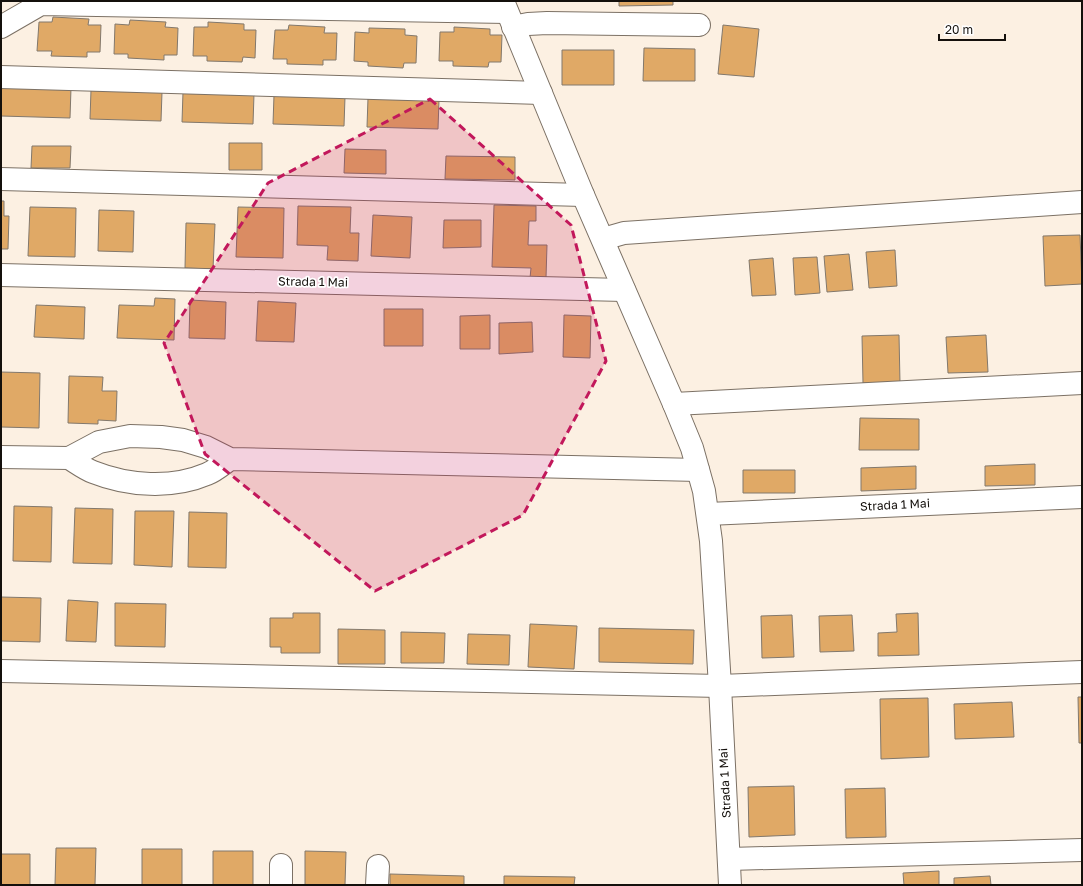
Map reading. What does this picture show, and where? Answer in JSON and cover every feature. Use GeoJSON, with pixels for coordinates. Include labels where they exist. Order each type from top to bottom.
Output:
{"type":"FeatureCollection","features":[{"type":"Feature","properties":{"kind":"street"},"geometry":{"type":"LineString","coordinates":[[1,27],[43,2],[508,13],[528,24],[699,25]]}},
{"type":"Feature","properties":{"kind":"street","name":"Strada 1 Mai"},"geometry":{"type":"LineString","coordinates":[[508,13],[583,195],[674,404],[692,448],[698,470],[708,514],[720,686],[730,885]]}},
{"type":"Feature","properties":{"kind":"street"},"geometry":{"type":"LineString","coordinates":[[1,77],[541,93]]}},
{"type":"Feature","properties":{"kind":"street"},"geometry":{"type":"LineString","coordinates":[[1,179],[583,195]]}},
{"type":"Feature","properties":{"kind":"street"},"geometry":{"type":"LineString","coordinates":[[603,239],[624,233],[1082,202]]}},
{"type":"Feature","properties":{"kind":"street","name":"Strada 1 Mai"},"geometry":{"type":"LineString","coordinates":[[1,275],[624,290]]}},
{"type":"Feature","properties":{"kind":"street"},"geometry":{"type":"LineString","coordinates":[[674,404],[1082,383]]}},
{"type":"Feature","properties":{"kind":"street"},"geometry":{"type":"LineString","coordinates":[[1,457],[70,458],[99,442],[130,436],[161,437],[183,440],[206,446],[230,459],[698,470]]}},
{"type":"Feature","properties":{"kind":"street"},"geometry":{"type":"LineString","coordinates":[[70,458],[92,472],[116,479],[139,483],[163,483],[189,480],[208,474],[230,459]]}},
{"type":"Feature","properties":{"kind":"street","name":"Strada 1 Mai"},"geometry":{"type":"LineString","coordinates":[[708,514],[1082,497]]}},
{"type":"Feature","properties":{"kind":"street"},"geometry":{"type":"LineString","coordinates":[[1,671],[720,686],[1082,672]]}},
{"type":"Feature","properties":{"kind":"street"},"geometry":{"type":"LineString","coordinates":[[729,859],[1082,850]]}},
{"type":"Feature","properties":{"kind":"highlighted area"},"geometry":{"type":"Polygon","coordinates":[[[430,99],[571,225],[606,361],[523,515],[375,591],[205,454],[164,343],[268,183],[430,99]]]}},
{"type":"Feature","properties":{"kind":"building"},"geometry":{"type":"Polygon","coordinates":[[[619,1],[673,1],[673,5],[619,6],[619,1]]]}},
{"type":"Feature","properties":{"kind":"building"},"geometry":{"type":"Polygon","coordinates":[[[53,17],[89,19],[88,25],[101,25],[100,52],[87,52],[87,57],[51,56],[52,51],[37,51],[39,22],[52,22],[53,17]]]}},
{"type":"Feature","properties":{"kind":"building"},"geometry":{"type":"Polygon","coordinates":[[[130,20],[166,22],[165,27],[178,28],[177,55],[164,55],[164,60],[128,58],[128,54],[114,54],[115,24],[129,25],[130,20]]]}},
{"type":"Feature","properties":{"kind":"building"},"geometry":{"type":"Polygon","coordinates":[[[208,22],[244,24],[244,30],[256,30],[255,58],[243,57],[242,62],[207,61],[207,56],[193,56],[194,27],[208,27],[208,22]]]}},
{"type":"Feature","properties":{"kind":"building"},"geometry":{"type":"Polygon","coordinates":[[[289,25],[325,27],[324,33],[337,33],[336,60],[323,60],[323,65],[287,64],[287,59],[273,59],[275,30],[288,30],[289,25]]]}},
{"type":"Feature","properties":{"kind":"building"},"geometry":{"type":"Polygon","coordinates":[[[723,25],[759,29],[754,77],[718,74],[723,25]]]}},
{"type":"Feature","properties":{"kind":"building"},"geometry":{"type":"Polygon","coordinates":[[[454,27],[490,29],[490,35],[502,35],[501,62],[489,62],[488,67],[453,66],[453,61],[439,61],[440,32],[454,32],[454,27]]]}},
{"type":"Feature","properties":{"kind":"building"},"geometry":{"type":"Polygon","coordinates":[[[369,28],[405,29],[405,35],[417,36],[416,63],[404,63],[403,68],[368,66],[368,62],[354,61],[355,32],[369,33],[369,28]]]}},
{"type":"Feature","properties":{"kind":"building"},"geometry":{"type":"Polygon","coordinates":[[[644,48],[695,49],[695,81],[643,81],[644,48]]]}},
{"type":"Feature","properties":{"kind":"building"},"geometry":{"type":"Polygon","coordinates":[[[562,50],[614,50],[614,85],[562,85],[562,50]]]}},
{"type":"Feature","properties":{"kind":"building"},"geometry":{"type":"Polygon","coordinates":[[[1,87],[71,88],[70,118],[1,116],[1,87]]]}},
{"type":"Feature","properties":{"kind":"building"},"geometry":{"type":"Polygon","coordinates":[[[91,90],[162,92],[161,121],[90,119],[91,90]]]}},
{"type":"Feature","properties":{"kind":"building"},"geometry":{"type":"Polygon","coordinates":[[[183,92],[254,94],[253,124],[182,122],[183,92]]]}},
{"type":"Feature","properties":{"kind":"building"},"geometry":{"type":"Polygon","coordinates":[[[274,95],[345,97],[344,126],[273,124],[274,95]]]}},
{"type":"Feature","properties":{"kind":"building"},"geometry":{"type":"Polygon","coordinates":[[[368,98],[439,100],[438,129],[367,127],[368,98]]]}},
{"type":"Feature","properties":{"kind":"building"},"geometry":{"type":"Polygon","coordinates":[[[229,143],[262,143],[262,170],[229,170],[229,143]]]}},
{"type":"Feature","properties":{"kind":"building"},"geometry":{"type":"Polygon","coordinates":[[[32,146],[71,146],[70,168],[31,168],[32,146]]]}},
{"type":"Feature","properties":{"kind":"building"},"geometry":{"type":"Polygon","coordinates":[[[345,149],[386,150],[386,174],[344,173],[345,149]]]}},
{"type":"Feature","properties":{"kind":"building"},"geometry":{"type":"Polygon","coordinates":[[[446,156],[515,157],[515,180],[445,179],[446,156]]]}},
{"type":"Feature","properties":{"kind":"building"},"geometry":{"type":"Polygon","coordinates":[[[1,201],[4,201],[4,216],[9,216],[8,249],[1,249],[1,201]]]}},
{"type":"Feature","properties":{"kind":"building"},"geometry":{"type":"Polygon","coordinates":[[[494,205],[536,206],[536,221],[529,221],[528,245],[547,245],[546,278],[530,278],[531,268],[492,267],[494,205]]]}},
{"type":"Feature","properties":{"kind":"building"},"geometry":{"type":"Polygon","coordinates":[[[298,206],[351,207],[350,233],[359,233],[358,261],[327,260],[328,246],[297,245],[298,206]]]}},
{"type":"Feature","properties":{"kind":"building"},"geometry":{"type":"Polygon","coordinates":[[[30,207],[76,208],[75,257],[28,256],[30,207]]]}},
{"type":"Feature","properties":{"kind":"building"},"geometry":{"type":"Polygon","coordinates":[[[238,207],[284,208],[283,258],[236,257],[238,207]]]}},
{"type":"Feature","properties":{"kind":"building"},"geometry":{"type":"Polygon","coordinates":[[[99,210],[134,211],[133,252],[98,251],[99,210]]]}},
{"type":"Feature","properties":{"kind":"building"},"geometry":{"type":"Polygon","coordinates":[[[373,215],[412,217],[410,258],[371,256],[373,215]]]}},
{"type":"Feature","properties":{"kind":"building"},"geometry":{"type":"Polygon","coordinates":[[[444,220],[481,220],[481,247],[443,248],[444,220]]]}},
{"type":"Feature","properties":{"kind":"building"},"geometry":{"type":"Polygon","coordinates":[[[186,223],[215,224],[213,269],[185,268],[186,223]]]}},
{"type":"Feature","properties":{"kind":"building"},"geometry":{"type":"Polygon","coordinates":[[[1080,235],[1082,284],[1045,286],[1043,236],[1080,235]]]}},
{"type":"Feature","properties":{"kind":"building"},"geometry":{"type":"Polygon","coordinates":[[[895,250],[897,286],[869,288],[866,252],[895,250]]]}},
{"type":"Feature","properties":{"kind":"building"},"geometry":{"type":"Polygon","coordinates":[[[849,254],[853,290],[827,292],[824,256],[849,254]]]}},
{"type":"Feature","properties":{"kind":"building"},"geometry":{"type":"Polygon","coordinates":[[[817,257],[820,293],[795,295],[793,258],[817,257]]]}},
{"type":"Feature","properties":{"kind":"building"},"geometry":{"type":"Polygon","coordinates":[[[773,258],[776,295],[752,296],[749,260],[773,258]]]}},
{"type":"Feature","properties":{"kind":"building"},"geometry":{"type":"Polygon","coordinates":[[[155,298],[175,299],[174,340],[117,338],[119,305],[154,306],[155,298]]]}},
{"type":"Feature","properties":{"kind":"building"},"geometry":{"type":"Polygon","coordinates":[[[190,300],[226,302],[225,339],[189,338],[190,300]]]}},
{"type":"Feature","properties":{"kind":"building"},"geometry":{"type":"Polygon","coordinates":[[[258,301],[296,303],[294,342],[256,341],[258,301]]]}},
{"type":"Feature","properties":{"kind":"building"},"geometry":{"type":"Polygon","coordinates":[[[36,305],[85,307],[84,339],[34,337],[36,305]]]}},
{"type":"Feature","properties":{"kind":"building"},"geometry":{"type":"Polygon","coordinates":[[[384,309],[423,309],[423,346],[384,346],[384,309]]]}},
{"type":"Feature","properties":{"kind":"building"},"geometry":{"type":"Polygon","coordinates":[[[490,315],[490,349],[460,349],[460,316],[490,315]]]}},
{"type":"Feature","properties":{"kind":"building"},"geometry":{"type":"Polygon","coordinates":[[[564,315],[591,316],[590,358],[563,357],[564,315]]]}},
{"type":"Feature","properties":{"kind":"building"},"geometry":{"type":"Polygon","coordinates":[[[532,322],[533,352],[499,354],[499,323],[532,322]]]}},
{"type":"Feature","properties":{"kind":"building"},"geometry":{"type":"Polygon","coordinates":[[[899,335],[900,383],[863,383],[862,336],[899,335]]]}},
{"type":"Feature","properties":{"kind":"building"},"geometry":{"type":"Polygon","coordinates":[[[986,335],[988,372],[948,373],[946,337],[986,335]]]}},
{"type":"Feature","properties":{"kind":"building"},"geometry":{"type":"Polygon","coordinates":[[[1,372],[40,373],[39,428],[1,427],[1,372]]]}},
{"type":"Feature","properties":{"kind":"building"},"geometry":{"type":"Polygon","coordinates":[[[69,376],[103,377],[102,391],[117,391],[116,421],[98,420],[98,424],[68,423],[69,376]]]}},
{"type":"Feature","properties":{"kind":"building"},"geometry":{"type":"Polygon","coordinates":[[[860,418],[919,419],[919,450],[859,450],[860,418]]]}},
{"type":"Feature","properties":{"kind":"building"},"geometry":{"type":"Polygon","coordinates":[[[1035,464],[1035,485],[985,486],[985,466],[1035,464]]]}},
{"type":"Feature","properties":{"kind":"building"},"geometry":{"type":"Polygon","coordinates":[[[916,466],[916,489],[861,491],[861,468],[916,466]]]}},
{"type":"Feature","properties":{"kind":"building"},"geometry":{"type":"Polygon","coordinates":[[[743,470],[795,470],[795,493],[743,493],[743,470]]]}},
{"type":"Feature","properties":{"kind":"building"},"geometry":{"type":"Polygon","coordinates":[[[14,506],[52,507],[51,562],[13,561],[14,506]]]}},
{"type":"Feature","properties":{"kind":"building"},"geometry":{"type":"Polygon","coordinates":[[[75,508],[113,509],[112,564],[73,563],[75,508]]]}},
{"type":"Feature","properties":{"kind":"building"},"geometry":{"type":"Polygon","coordinates":[[[135,511],[174,511],[172,567],[134,565],[135,511]]]}},
{"type":"Feature","properties":{"kind":"building"},"geometry":{"type":"Polygon","coordinates":[[[189,512],[227,513],[226,568],[188,567],[189,512]]]}},
{"type":"Feature","properties":{"kind":"building"},"geometry":{"type":"Polygon","coordinates":[[[1,597],[41,598],[40,642],[1,641],[1,597]]]}},
{"type":"Feature","properties":{"kind":"building"},"geometry":{"type":"Polygon","coordinates":[[[68,600],[98,602],[96,642],[66,641],[68,600]]]}},
{"type":"Feature","properties":{"kind":"building"},"geometry":{"type":"Polygon","coordinates":[[[115,603],[166,604],[165,647],[115,646],[115,603]]]}},
{"type":"Feature","properties":{"kind":"building"},"geometry":{"type":"Polygon","coordinates":[[[293,613],[320,613],[320,653],[281,653],[281,647],[270,647],[270,618],[293,618],[293,613]]]}},
{"type":"Feature","properties":{"kind":"building"},"geometry":{"type":"Polygon","coordinates":[[[918,613],[919,655],[878,656],[878,633],[897,632],[896,614],[918,613]]]}},
{"type":"Feature","properties":{"kind":"building"},"geometry":{"type":"Polygon","coordinates":[[[792,615],[794,657],[762,658],[761,616],[792,615]]]}},
{"type":"Feature","properties":{"kind":"building"},"geometry":{"type":"Polygon","coordinates":[[[852,615],[854,651],[820,652],[819,616],[852,615]]]}},
{"type":"Feature","properties":{"kind":"building"},"geometry":{"type":"Polygon","coordinates":[[[530,624],[577,626],[574,669],[528,667],[530,624]]]}},
{"type":"Feature","properties":{"kind":"building"},"geometry":{"type":"Polygon","coordinates":[[[599,628],[694,630],[693,664],[599,662],[599,628]]]}},
{"type":"Feature","properties":{"kind":"building"},"geometry":{"type":"Polygon","coordinates":[[[338,629],[385,630],[385,664],[338,664],[338,629]]]}},
{"type":"Feature","properties":{"kind":"building"},"geometry":{"type":"Polygon","coordinates":[[[401,632],[445,633],[444,663],[401,663],[401,632]]]}},
{"type":"Feature","properties":{"kind":"building"},"geometry":{"type":"Polygon","coordinates":[[[468,634],[510,635],[509,665],[467,664],[468,634]]]}},
{"type":"Feature","properties":{"kind":"building"},"geometry":{"type":"Polygon","coordinates":[[[1078,697],[1082,697],[1082,743],[1079,743],[1078,697]]]}},
{"type":"Feature","properties":{"kind":"building"},"geometry":{"type":"Polygon","coordinates":[[[928,698],[929,757],[881,759],[880,699],[928,698]]]}},
{"type":"Feature","properties":{"kind":"building"},"geometry":{"type":"Polygon","coordinates":[[[1012,702],[1014,737],[955,739],[954,704],[1012,702]]]}},
{"type":"Feature","properties":{"kind":"building"},"geometry":{"type":"Polygon","coordinates":[[[794,786],[795,835],[749,837],[748,787],[794,786]]]}},
{"type":"Feature","properties":{"kind":"building"},"geometry":{"type":"Polygon","coordinates":[[[885,788],[886,837],[846,838],[845,789],[885,788]]]}},
{"type":"Feature","properties":{"kind":"building"},"geometry":{"type":"Polygon","coordinates":[[[56,848],[96,848],[95,885],[55,885],[56,848]]]}},
{"type":"Feature","properties":{"kind":"building"},"geometry":{"type":"Polygon","coordinates":[[[142,849],[182,849],[182,885],[142,885],[142,849]]]}},
{"type":"Feature","properties":{"kind":"building"},"geometry":{"type":"Polygon","coordinates":[[[213,851],[253,851],[253,885],[213,885],[213,851]]]}},
{"type":"Feature","properties":{"kind":"building"},"geometry":{"type":"Polygon","coordinates":[[[305,851],[346,852],[345,885],[305,885],[305,851]]]}},
{"type":"Feature","properties":{"kind":"building"},"geometry":{"type":"Polygon","coordinates":[[[1,854],[30,854],[30,885],[1,885],[1,854]]]}},
{"type":"Feature","properties":{"kind":"building"},"geometry":{"type":"Polygon","coordinates":[[[939,871],[939,885],[904,885],[903,873],[939,871]]]}},
{"type":"Feature","properties":{"kind":"building"},"geometry":{"type":"Polygon","coordinates":[[[390,874],[464,876],[464,885],[390,885],[390,874]]]}},
{"type":"Feature","properties":{"kind":"building"},"geometry":{"type":"Polygon","coordinates":[[[504,876],[575,877],[574,885],[504,885],[504,876]]]}},
{"type":"Feature","properties":{"kind":"building"},"geometry":{"type":"Polygon","coordinates":[[[990,876],[991,885],[954,885],[954,878],[990,876]]]}}]}
